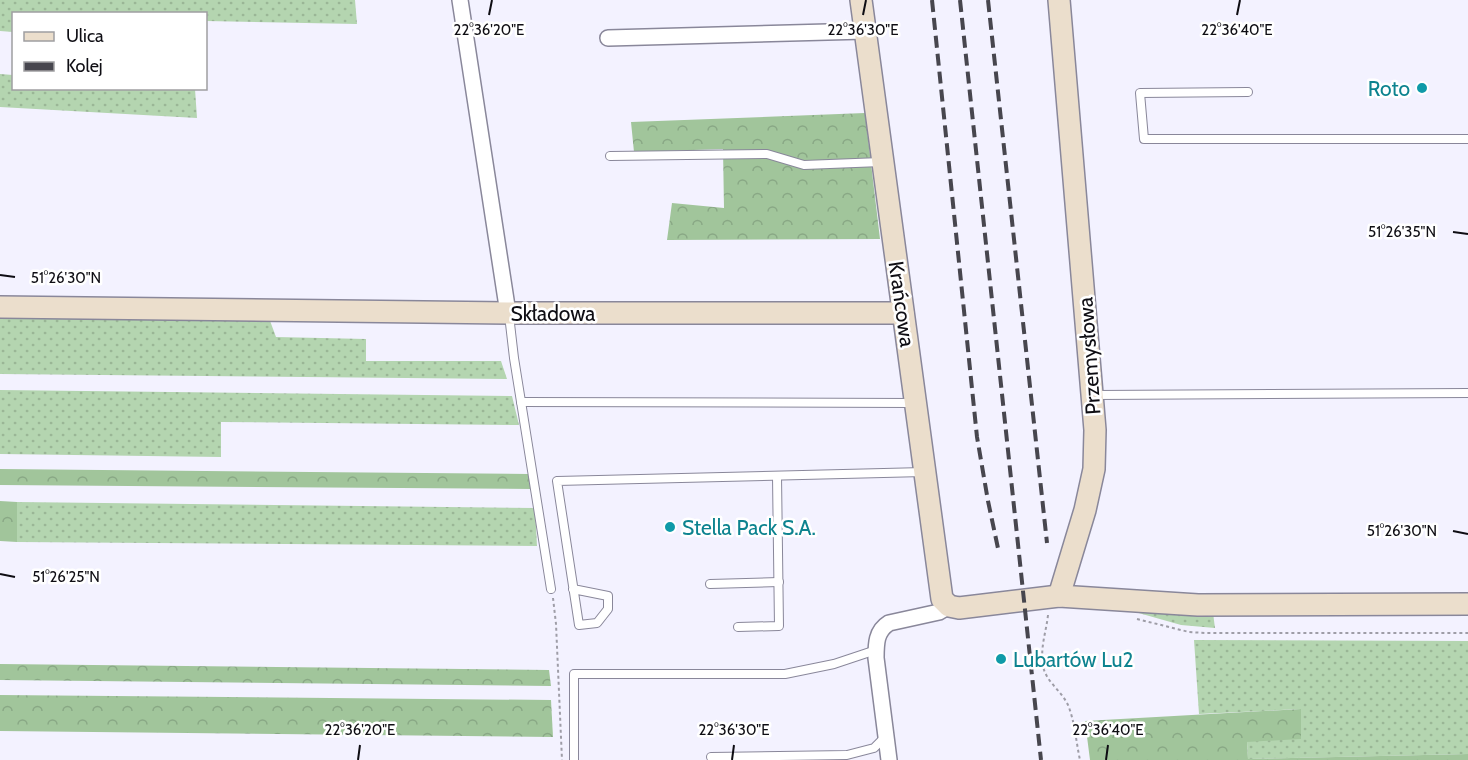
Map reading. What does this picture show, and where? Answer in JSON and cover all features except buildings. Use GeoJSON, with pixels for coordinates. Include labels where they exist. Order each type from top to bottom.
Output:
{"type":"FeatureCollection","features":[{"type":"Feature","properties":{"kind":"street"},"geometry":{"type":"LineString","coordinates":[[460,0],[508,313]]}},
{"type":"Feature","properties":{"kind":"street","name":"Krańcowa"},"geometry":{"type":"LineString","coordinates":[[861,0],[942,599],[949,606]]}},
{"type":"Feature","properties":{"kind":"street","name":"Przemysłowa"},"geometry":{"type":"LineString","coordinates":[[1053,597],[1085,510],[1094,469],[1094,395],[1059,0]]}},
{"type":"Feature","properties":{"kind":"street"},"geometry":{"type":"LineString","coordinates":[[608,38],[865,31]]}},
{"type":"Feature","properties":{"kind":"street","name":"Składowa"},"geometry":{"type":"LineString","coordinates":[[0,307],[508,313],[903,313]]}},
{"type":"Feature","properties":{"kind":"street"},"geometry":{"type":"LineString","coordinates":[[889,760],[876,650],[878,636],[882,627],[889,623],[939,612],[949,606],[959,608],[1053,597],[1198,605],[1468,604]]}},
{"type":"Feature","properties":{"kind":"lane"},"geometry":{"type":"LineString","coordinates":[[1248,92],[1140,93],[1144,139],[1468,139]]}},
{"type":"Feature","properties":{"kind":"lane"},"geometry":{"type":"LineString","coordinates":[[610,156],[767,154],[804,165],[883,162]]}},
{"type":"Feature","properties":{"kind":"lane"},"geometry":{"type":"LineString","coordinates":[[508,313],[551,589]]}},
{"type":"Feature","properties":{"kind":"lane"},"geometry":{"type":"LineString","coordinates":[[1094,395],[1468,393]]}},
{"type":"Feature","properties":{"kind":"lane"},"geometry":{"type":"LineString","coordinates":[[521,402],[916,403]]}},
{"type":"Feature","properties":{"kind":"lane"},"geometry":{"type":"LineString","coordinates":[[573,589],[608,596],[608,609],[597,623],[579,626],[573,589],[557,481],[925,472]]}},
{"type":"Feature","properties":{"kind":"lane"},"geometry":{"type":"LineString","coordinates":[[738,627],[779,626],[777,476]]}},
{"type":"Feature","properties":{"kind":"lane"},"geometry":{"type":"LineString","coordinates":[[710,584],[779,582]]}},
{"type":"Feature","properties":{"kind":"lane"},"geometry":{"type":"LineString","coordinates":[[574,760],[573,674],[785,674],[834,664],[876,650]]}},
{"type":"Feature","properties":{"kind":"lane"},"geometry":{"type":"LineString","coordinates":[[711,757],[842,757],[874,748],[886,736]]}},
{"type":"Feature","properties":{"kind":"path"},"geometry":{"type":"LineString","coordinates":[[551,589],[556,624],[562,760]]}},
{"type":"Feature","properties":{"kind":"path"},"geometry":{"type":"LineString","coordinates":[[1053,597],[1042,649],[1044,668],[1048,680],[1057,687],[1068,706],[1080,760]]}},
{"type":"Feature","properties":{"kind":"path"},"geometry":{"type":"LineString","coordinates":[[1132,617],[1190,632],[1206,633],[1468,633]]}},
{"type":"Feature","properties":{"kind":"green space"},"geometry":{"type":"Polygon","coordinates":[[[0,0],[355,0],[357,24],[207,21],[207,12],[12,12],[12,32],[0,31],[0,0]]]}},
{"type":"Feature","properties":{"kind":"green space"},"geometry":{"type":"Polygon","coordinates":[[[0,74],[12,75],[12,90],[195,90],[197,118],[0,107],[0,74]]]}},
{"type":"Feature","properties":{"kind":"green space"},"geometry":{"type":"Polygon","coordinates":[[[865,113],[880,239],[667,240],[672,203],[724,208],[723,149],[634,152],[631,122],[865,113]]]}},
{"type":"Feature","properties":{"kind":"green space"},"geometry":{"type":"Polygon","coordinates":[[[0,315],[269,318],[276,337],[366,339],[366,361],[501,361],[507,379],[0,374],[0,315]]]}},
{"type":"Feature","properties":{"kind":"green space"},"geometry":{"type":"Polygon","coordinates":[[[0,390],[512,396],[519,425],[221,422],[221,457],[0,454],[0,390]]]}},
{"type":"Feature","properties":{"kind":"green space"},"geometry":{"type":"Polygon","coordinates":[[[0,469],[529,474],[532,489],[0,485],[0,469]]]}},
{"type":"Feature","properties":{"kind":"green space"},"geometry":{"type":"Polygon","coordinates":[[[0,501],[17,502],[17,542],[0,541],[0,501]]]}},
{"type":"Feature","properties":{"kind":"green space"},"geometry":{"type":"Polygon","coordinates":[[[17,502],[535,508],[537,546],[17,542],[17,502]]]}},
{"type":"Feature","properties":{"kind":"green space"},"geometry":{"type":"Polygon","coordinates":[[[1121,608],[1213,613],[1215,628],[1181,625],[1121,608]]]}},
{"type":"Feature","properties":{"kind":"green space"},"geometry":{"type":"Polygon","coordinates":[[[1194,640],[1468,641],[1468,754],[1248,759],[1247,742],[1301,709],[1199,714],[1194,640]]]}},
{"type":"Feature","properties":{"kind":"green space"},"geometry":{"type":"Polygon","coordinates":[[[0,664],[549,670],[551,686],[0,680],[0,664]]]}},
{"type":"Feature","properties":{"kind":"green space"},"geometry":{"type":"Polygon","coordinates":[[[0,695],[551,700],[553,737],[0,731],[0,695]]]}},
{"type":"Feature","properties":{"kind":"green space"},"geometry":{"type":"Polygon","coordinates":[[[1301,709],[1301,739],[1247,742],[1248,759],[1468,754],[1468,760],[1090,760],[1085,721],[1301,709]]]}},
{"type":"Feature","properties":{"kind":"railway"},"geometry":{"type":"LineString","coordinates":[[932,0],[977,437],[999,553]]}},
{"type":"Feature","properties":{"kind":"railway"},"geometry":{"type":"LineString","coordinates":[[960,0],[1041,760]]}},
{"type":"Feature","properties":{"kind":"railway"},"geometry":{"type":"LineString","coordinates":[[988,0],[1047,543]]}},
{"type":"Feature","properties":{"kind":"place","name":"Roto"},"geometry":{"type":"Point","coordinates":[1422,88]}},
{"type":"Feature","properties":{"kind":"place","name":"Stella Pack S.A."},"geometry":{"type":"Point","coordinates":[670,527]}},
{"type":"Feature","properties":{"kind":"place","name":"Lubartów Lu2"},"geometry":{"type":"Point","coordinates":[1001,659]}}]}
